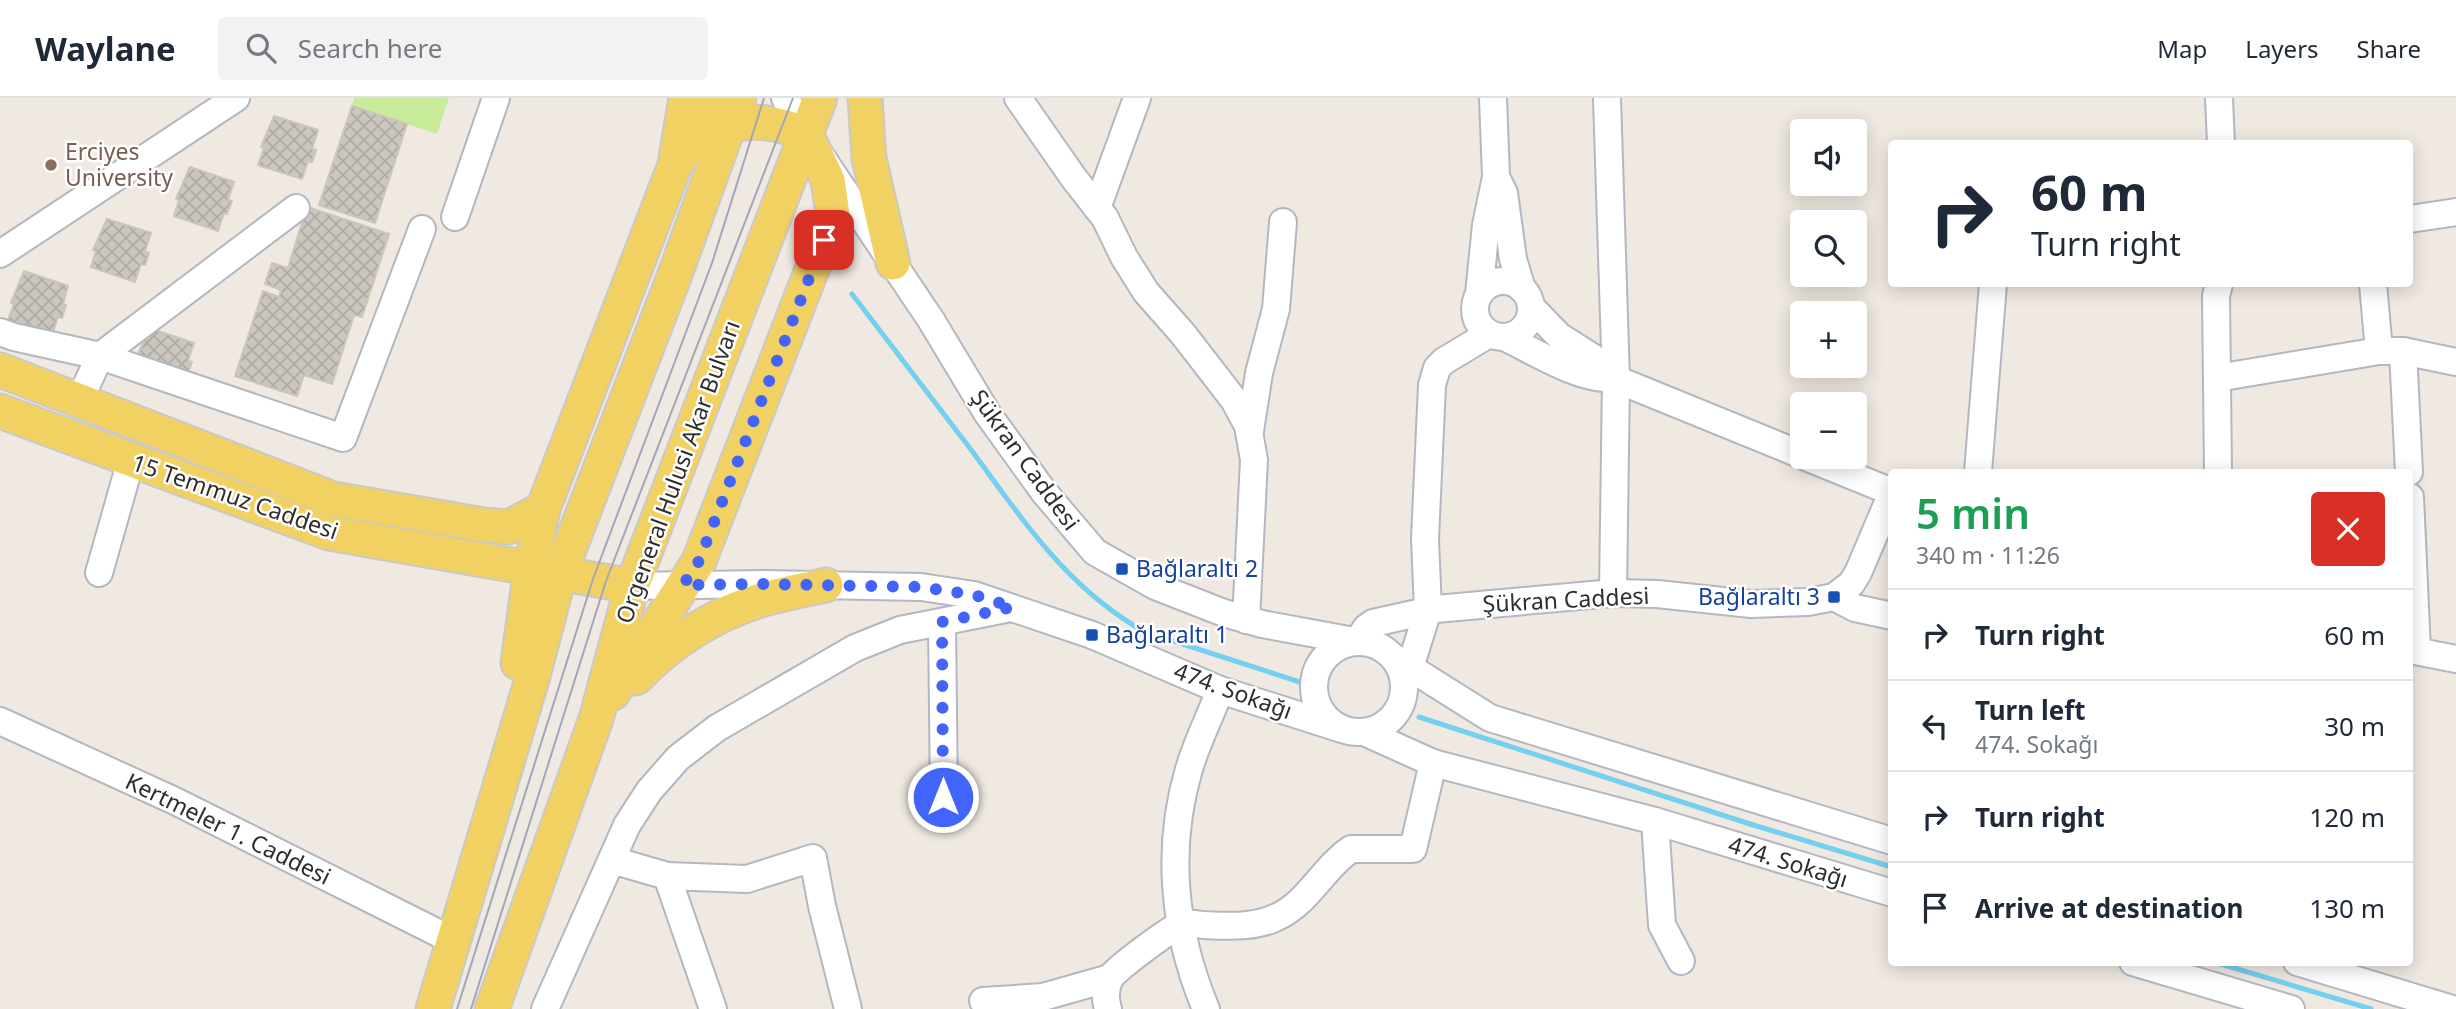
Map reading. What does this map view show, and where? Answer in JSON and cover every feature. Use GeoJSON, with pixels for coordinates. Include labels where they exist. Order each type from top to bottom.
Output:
{"type":"FeatureCollection","features":[{"type":"Feature","properties":{"kind":"main road"},"geometry":{"type":"LineString","coordinates":[[545,571],[543,509],[675,165],[686,98]]}},
{"type":"Feature","properties":{"kind":"main road","name":"Orgeneral Hulusi Akar Bulvarı"},"geometry":{"type":"LineString","coordinates":[[492,1009],[596,719],[632,586],[820,98]]}},
{"type":"Feature","properties":{"kind":"main road"},"geometry":{"type":"LineString","coordinates":[[865,98],[869,158],[893,263]]}},
{"type":"Feature","properties":{"kind":"main road"},"geometry":{"type":"LineString","coordinates":[[675,165],[731,107]]}},
{"type":"Feature","properties":{"kind":"main road"},"geometry":{"type":"LineString","coordinates":[[596,719],[699,561],[833,215],[828,180],[806,134],[777,123],[742,122],[731,107]]}},
{"type":"Feature","properties":{"kind":"main road"},"geometry":{"type":"LineString","coordinates":[[433,1009],[503,776],[545,571],[669,290],[731,107]]}},
{"type":"Feature","properties":{"kind":"main road","name":"15 Temmuz Caddesi"},"geometry":{"type":"LineString","coordinates":[[0,370],[333,499],[484,526],[509,527],[543,509]]}},
{"type":"Feature","properties":{"kind":"main road","name":"15 Temmuz Caddesi"},"geometry":{"type":"LineString","coordinates":[[0,411],[329,533],[632,586]]}},
{"type":"Feature","properties":{"kind":"main road"},"geometry":{"type":"LineString","coordinates":[[596,719],[656,657],[701,625],[758,601],[826,585]]}},
{"type":"Feature","properties":{"kind":"street"},"geometry":{"type":"LineString","coordinates":[[0,254],[236,98]]}},
{"type":"Feature","properties":{"kind":"street"},"geometry":{"type":"LineString","coordinates":[[455,217],[496,98]]}},
{"type":"Feature","properties":{"kind":"street","name":"Şükran Caddesi"},"geometry":{"type":"LineString","coordinates":[[785,98],[1015,453],[1044,492],[1095,552],[1155,586],[1189,601],[1246,620],[1356,641],[1373,623],[1428,610],[1613,593],[1657,594],[1751,604],[1782,604],[1834,597]]}},
{"type":"Feature","properties":{"kind":"street"},"geometry":{"type":"LineString","coordinates":[[1018,98],[1049,145],[1105,218],[1136,276],[1234,400],[1250,431]]}},
{"type":"Feature","properties":{"kind":"street"},"geometry":{"type":"LineString","coordinates":[[1097,208],[1137,98]]}},
{"type":"Feature","properties":{"kind":"street"},"geometry":{"type":"LineString","coordinates":[[1493,98],[1496,177],[1486,225],[1475,314],[1481,327],[1497,335],[1583,375],[1601,380],[1614,379]]}},
{"type":"Feature","properties":{"kind":"street"},"geometry":{"type":"LineString","coordinates":[[1607,98],[1614,379],[1613,593]]}},
{"type":"Feature","properties":{"kind":"street"},"geometry":{"type":"LineString","coordinates":[[2219,98],[2221,140]]}},
{"type":"Feature","properties":{"kind":"street"},"geometry":{"type":"LineString","coordinates":[[1496,177],[1504,193],[1513,259],[1530,316],[1522,329],[1514,335],[1497,335],[1444,361],[1437,368],[1432,385],[1425,539],[1428,610],[1402,671],[1399,708],[1384,724],[1353,730],[1324,716],[1318,707],[1314,697],[1315,675],[1319,665],[1334,649],[1356,641],[1376,644],[1402,671],[1490,718],[1888,840]]}},
{"type":"Feature","properties":{"kind":"street"},"geometry":{"type":"LineString","coordinates":[[79,401],[100,356],[296,208]]}},
{"type":"Feature","properties":{"kind":"street"},"geometry":{"type":"LineString","coordinates":[[2413,219],[2456,212]]}},
{"type":"Feature","properties":{"kind":"street"},"geometry":{"type":"LineString","coordinates":[[1246,620],[1254,460],[1250,431],[1259,373],[1276,309],[1283,222]]}},
{"type":"Feature","properties":{"kind":"street"},"geometry":{"type":"LineString","coordinates":[[0,332],[100,356],[342,438],[422,229]]}},
{"type":"Feature","properties":{"kind":"street"},"geometry":{"type":"LineString","coordinates":[[1479,294],[1490,284],[1499,281],[1514,283],[1559,336],[1592,357],[1614,379],[1790,450]]}},
{"type":"Feature","properties":{"kind":"street"},"geometry":{"type":"LineString","coordinates":[[1978,469],[1993,287]]}},
{"type":"Feature","properties":{"kind":"street"},"geometry":{"type":"LineString","coordinates":[[2218,287],[2216,296],[2218,469]]}},
{"type":"Feature","properties":{"kind":"street"},"geometry":{"type":"LineString","coordinates":[[2374,287],[2391,351],[2409,469]]}},
{"type":"Feature","properties":{"kind":"street"},"geometry":{"type":"LineString","coordinates":[[2217,377],[2391,351],[2456,362]]}},
{"type":"Feature","properties":{"kind":"street"},"geometry":{"type":"LineString","coordinates":[[99,573],[131,460]]}},
{"type":"Feature","properties":{"kind":"street"},"geometry":{"type":"LineString","coordinates":[[1835,469],[1888,491]]}},
{"type":"Feature","properties":{"kind":"street"},"geometry":{"type":"LineString","coordinates":[[1888,502],[1858,573],[1851,584],[1834,597],[1855,608],[1888,615]]}},
{"type":"Feature","properties":{"kind":"street","name":"474. Sokağı"},"geometry":{"type":"LineString","coordinates":[[632,586],[921,587],[974,595],[1092,635],[1220,690],[1353,730],[1433,763],[1656,821],[1888,892]]}},
{"type":"Feature","properties":{"kind":"street"},"geometry":{"type":"LineString","coordinates":[[545,1009],[627,825],[649,791],[678,758],[697,742],[855,648],[900,630],[1013,607]]}},
{"type":"Feature","properties":{"kind":"street"},"geometry":{"type":"LineString","coordinates":[[2413,612],[2414,650],[2456,659]]}},
{"type":"Feature","properties":{"kind":"street"},"geometry":{"type":"LineString","coordinates":[[942,622],[943,797]]}},
{"type":"Feature","properties":{"kind":"street"},"geometry":{"type":"LineString","coordinates":[[1206,1009],[1189,964],[1180,924],[1175,858],[1181,800],[1192,760],[1220,690]]}},
{"type":"Feature","properties":{"kind":"street","name":"Kertmeler 1. Caddesi"},"geometry":{"type":"LineString","coordinates":[[0,721],[175,801],[454,941]]}},
{"type":"Feature","properties":{"kind":"street"},"geometry":{"type":"LineString","coordinates":[[1108,1009],[1106,995],[1114,971],[1180,924],[1243,925],[1265,922],[1297,904],[1324,872],[1351,849],[1413,849],[1433,763]]}},
{"type":"Feature","properties":{"kind":"street"},"geometry":{"type":"LineString","coordinates":[[1656,821],[1662,925],[1681,961]]}},
{"type":"Feature","properties":{"kind":"street"},"geometry":{"type":"LineString","coordinates":[[612,860],[667,876],[747,879],[813,858],[842,1007]]}},
{"type":"Feature","properties":{"kind":"street"},"geometry":{"type":"LineString","coordinates":[[667,876],[713,1009]]}},
{"type":"Feature","properties":{"kind":"street"},"geometry":{"type":"LineString","coordinates":[[2145,966],[2272,1008]]}},
{"type":"Feature","properties":{"kind":"street"},"geometry":{"type":"LineString","coordinates":[[2310,966],[2452,1009]]}},
{"type":"Feature","properties":{"kind":"street"},"geometry":{"type":"LineString","coordinates":[[983,1001],[1043,997],[1110,978]]}},
{"type":"Feature","properties":{"kind":"green space"},"geometry":{"type":"Polygon","coordinates":[[[354,98],[449,98],[437,134],[352,106],[354,98]]]}},
{"type":"Feature","properties":{"kind":"building"},"geometry":{"type":"Polygon","coordinates":[[[352,106],[407,124],[375,223],[319,205],[352,106]]]}},
{"type":"Feature","properties":{"kind":"building"},"geometry":{"type":"Polygon","coordinates":[[[274,116],[318,130],[312,149],[316,150],[312,162],[308,161],[302,179],[258,165],[264,148],[261,147],[274,116]]]}},
{"type":"Feature","properties":{"kind":"building"},"geometry":{"type":"Polygon","coordinates":[[[190,167],[234,182],[228,200],[232,201],[227,214],[224,213],[218,231],[174,216],[179,200],[176,199],[190,167]]]}},
{"type":"Feature","properties":{"kind":"building"},"geometry":{"type":"Polygon","coordinates":[[[307,207],[389,234],[362,317],[354,315],[332,384],[304,375],[297,396],[235,376],[263,291],[279,297],[281,290],[265,284],[272,263],[288,268],[307,207]]]}},
{"type":"Feature","properties":{"kind":"building"},"geometry":{"type":"Polygon","coordinates":[[[107,219],[151,233],[145,251],[149,253],[145,265],[141,264],[135,282],[91,267],[96,251],[93,250],[107,219]]]}},
{"type":"Feature","properties":{"kind":"building"},"geometry":{"type":"Polygon","coordinates":[[[24,271],[68,286],[62,318],[58,317],[52,335],[8,320],[14,304],[11,303],[24,271]]]}},
{"type":"Feature","properties":{"kind":"building"},"geometry":{"type":"Polygon","coordinates":[[[149,328],[194,343],[188,361],[192,362],[187,375],[136,359],[149,328]]]}},
{"type":"Feature","properties":{"kind":"waterway"},"geometry":{"type":"LineString","coordinates":[[852,294],[1027,525],[1091,594],[1145,632],[1303,683]]}},
{"type":"Feature","properties":{"kind":"waterway"},"geometry":{"type":"LineString","coordinates":[[1419,717],[1888,866]]}},
{"type":"Feature","properties":{"kind":"waterway"},"geometry":{"type":"LineString","coordinates":[[2227,966],[2371,1009]]}},
{"type":"Feature","properties":{"kind":"tram line"},"geometry":{"type":"LineString","coordinates":[[457,1009],[593,579],[712,263],[764,98]]}},
{"type":"Feature","properties":{"kind":"tram line"},"geometry":{"type":"LineString","coordinates":[[471,1009],[606,581],[793,98]]}},
{"type":"Feature","properties":{"kind":"place","name":"Erciyes University"},"geometry":{"type":"Point","coordinates":[51,165]}},
{"type":"Feature","properties":{"kind":"place","name":"Bağlaraltı 2"},"geometry":{"type":"Point","coordinates":[1122,569]}},
{"type":"Feature","properties":{"kind":"place","name":"Bağlaraltı 3"},"geometry":{"type":"Point","coordinates":[1834,597]}},
{"type":"Feature","properties":{"kind":"place","name":"Bağlaraltı 1"},"geometry":{"type":"Point","coordinates":[1092,635]}},
{"type":"Feature","properties":{"kind":"route"},"geometry":{"type":"LineString","coordinates":[[824,240],[699,561],[683,585],[921,587],[974,595],[1013,607],[942,622],[943,797]]}}]}
